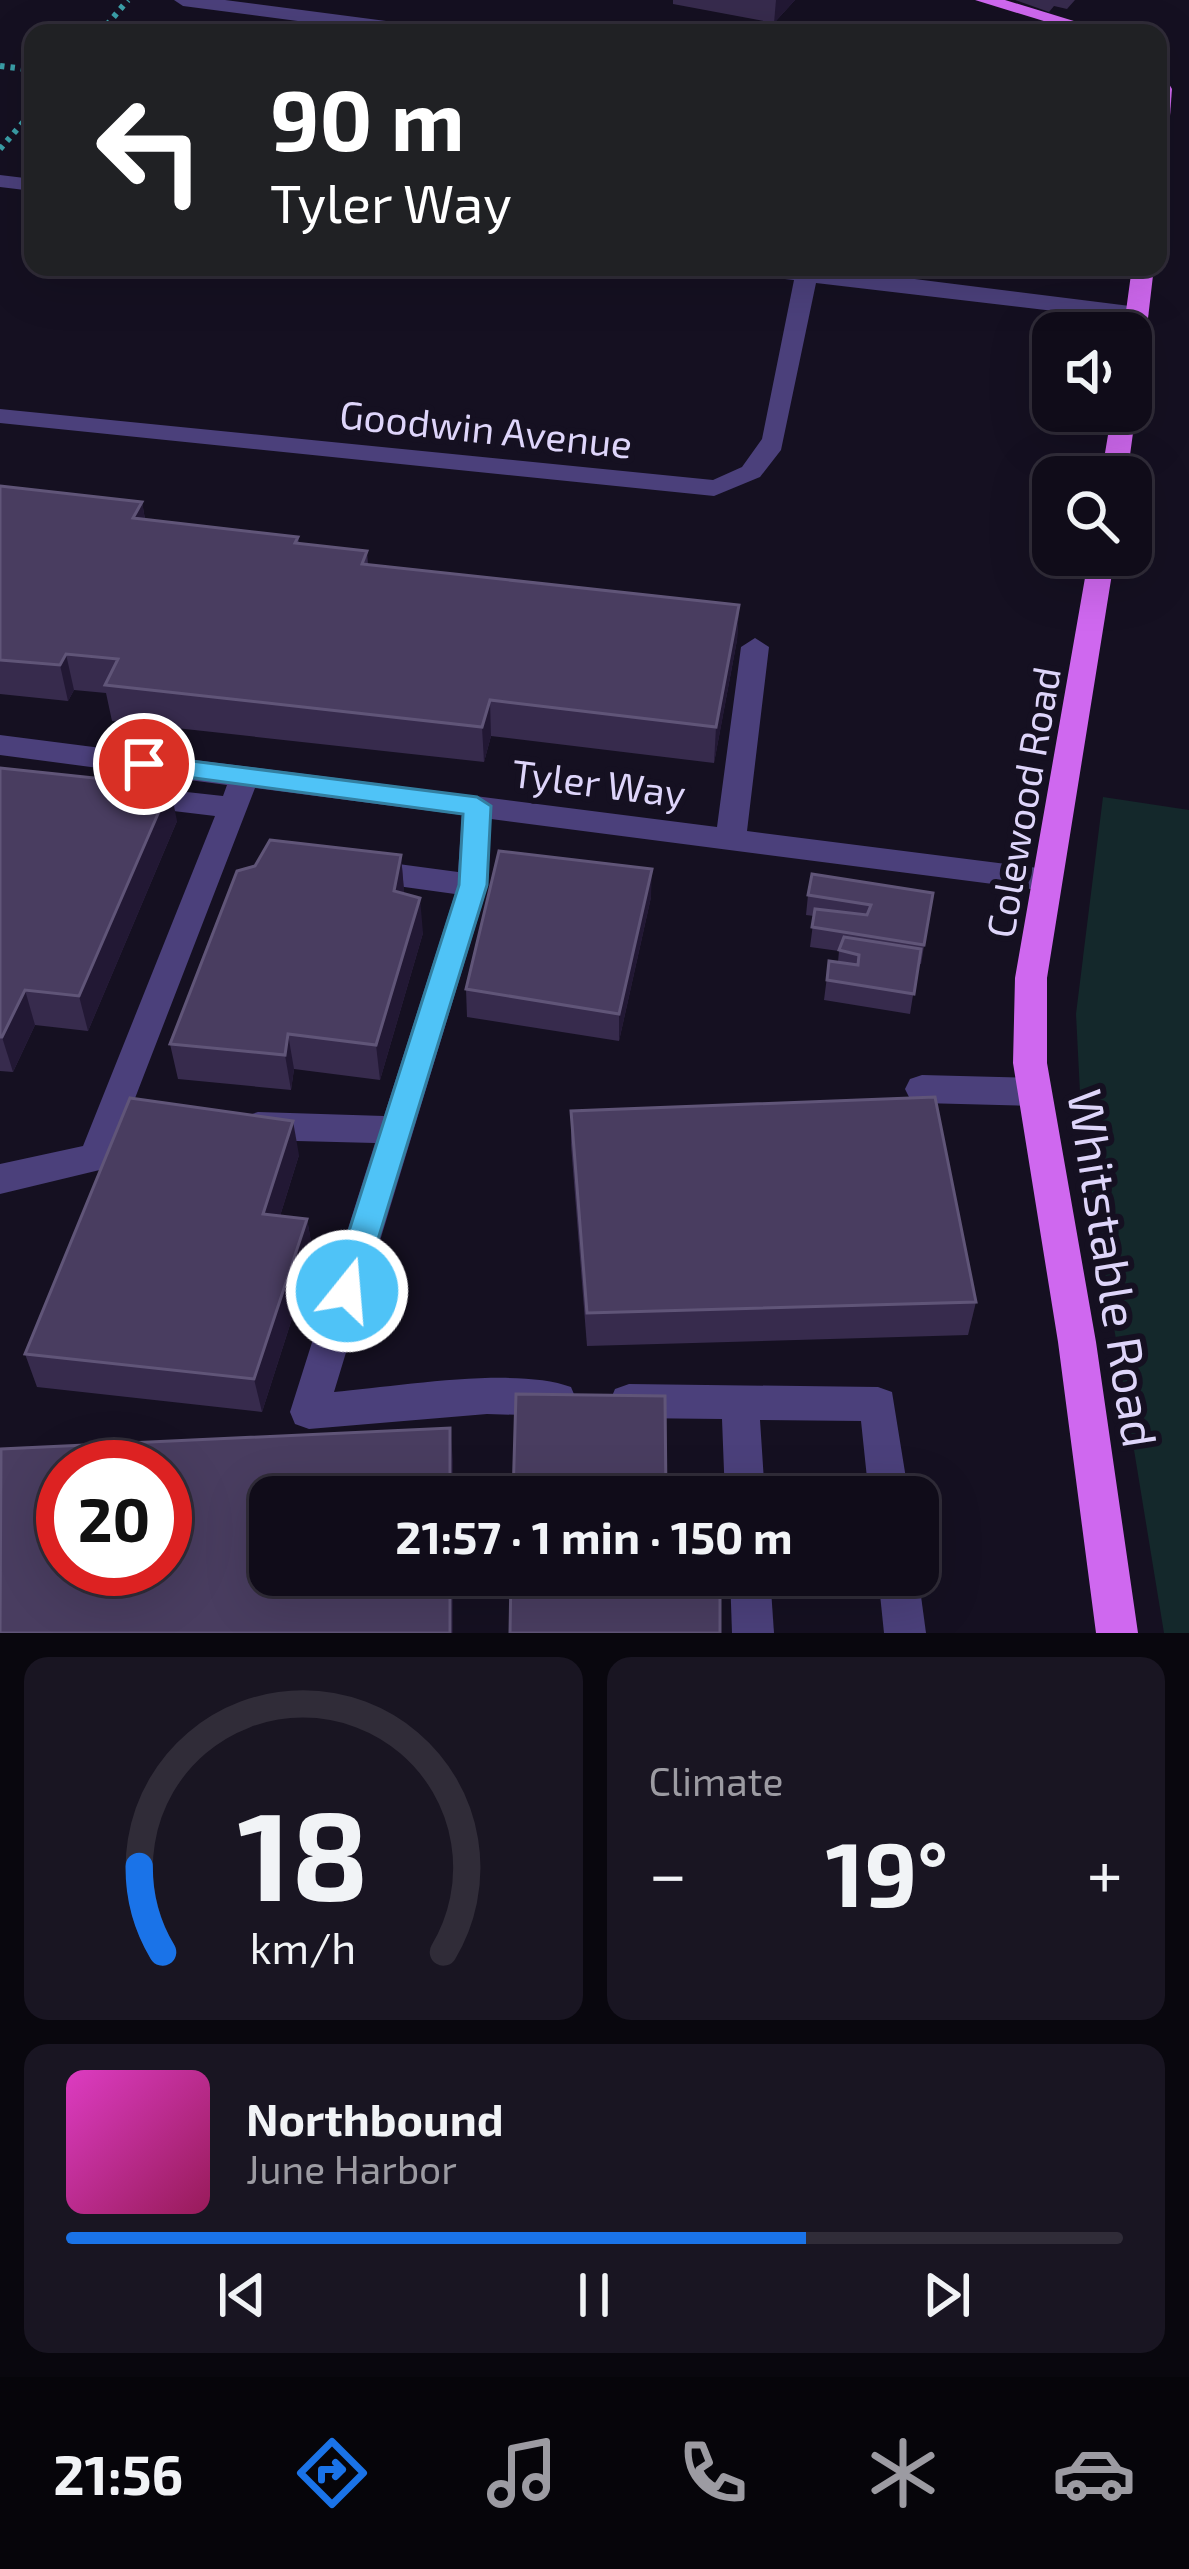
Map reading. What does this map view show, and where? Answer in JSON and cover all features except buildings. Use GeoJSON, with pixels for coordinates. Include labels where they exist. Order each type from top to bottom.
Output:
{"type":"FeatureCollection","features":[{"type":"Feature","properties":{"kind":"main road"},"geometry":{"type":"LineString","coordinates":[[984,0],[1071,24]]}},
{"type":"Feature","properties":{"kind":"main road"},"geometry":{"type":"LineString","coordinates":[[1138,312],[1142,276]]}},
{"type":"Feature","properties":{"kind":"main road","name":"Colewood Road"},"geometry":{"type":"LineString","coordinates":[[1031,1077],[1031,978],[1098,576]]}},
{"type":"Feature","properties":{"kind":"main road","name":"Whitstable Road"},"geometry":{"type":"LineString","coordinates":[[1031,1077],[1077,1342],[1117,1633]]}},
{"type":"Feature","properties":{"kind":"street"},"geometry":{"type":"LineString","coordinates":[[184,0],[364,24]]}},
{"type":"Feature","properties":{"kind":"street","name":"Goodwin Avenue"},"geometry":{"type":"LineString","coordinates":[[0,416],[714,488],[736,482],[763,465],[774,439],[806,276]]}},
{"type":"Feature","properties":{"kind":"street"},"geometry":{"type":"LineString","coordinates":[[845,276],[1123,312]]}},
{"type":"Feature","properties":{"kind":"street"},"geometry":{"type":"LineString","coordinates":[[731,838],[755,647]]}},
{"type":"Feature","properties":{"kind":"street","name":"Tyler Way"},"geometry":{"type":"LineString","coordinates":[[0,745],[144,764],[239,792],[477,806],[1046,880]]}},
{"type":"Feature","properties":{"kind":"street"},"geometry":{"type":"LineString","coordinates":[[0,1179],[96,1158],[239,792],[119,794],[144,764]]}},
{"type":"Feature","properties":{"kind":"street"},"geometry":{"type":"LineString","coordinates":[[477,806],[473,885],[309,1412],[487,1397],[878,1405],[886,1476]]}},
{"type":"Feature","properties":{"kind":"street"},"geometry":{"type":"LineString","coordinates":[[331,866],[473,885]]}},
{"type":"Feature","properties":{"kind":"street"},"geometry":{"type":"LineString","coordinates":[[922,1089],[1031,1077]]}},
{"type":"Feature","properties":{"kind":"street"},"geometry":{"type":"LineString","coordinates":[[234,1125],[397,1130]]}},
{"type":"Feature","properties":{"kind":"street"},"geometry":{"type":"LineString","coordinates":[[740,1405],[744,1476]]}},
{"type":"Feature","properties":{"kind":"street"},"geometry":{"type":"LineString","coordinates":[[751,1596],[753,1633]]}},
{"type":"Feature","properties":{"kind":"street"},"geometry":{"type":"LineString","coordinates":[[901,1596],[905,1633]]}},
{"type":"Feature","properties":{"kind":"path"},"geometry":{"type":"LineString","coordinates":[[108,24],[128,0]]}},
{"type":"Feature","properties":{"kind":"path"},"geometry":{"type":"LineString","coordinates":[[0,149],[24,121]]}},
{"type":"Feature","properties":{"kind":"green space"},"geometry":{"type":"Polygon","coordinates":[[[1103,797],[1189,810],[1189,1633],[1164,1633],[1082,1132],[1076,1014],[1103,797]]]}},
{"type":"Feature","properties":{"kind":"route"},"geometry":{"type":"LineString","coordinates":[[144,764],[477,806],[473,885],[347,1291]]}}]}
